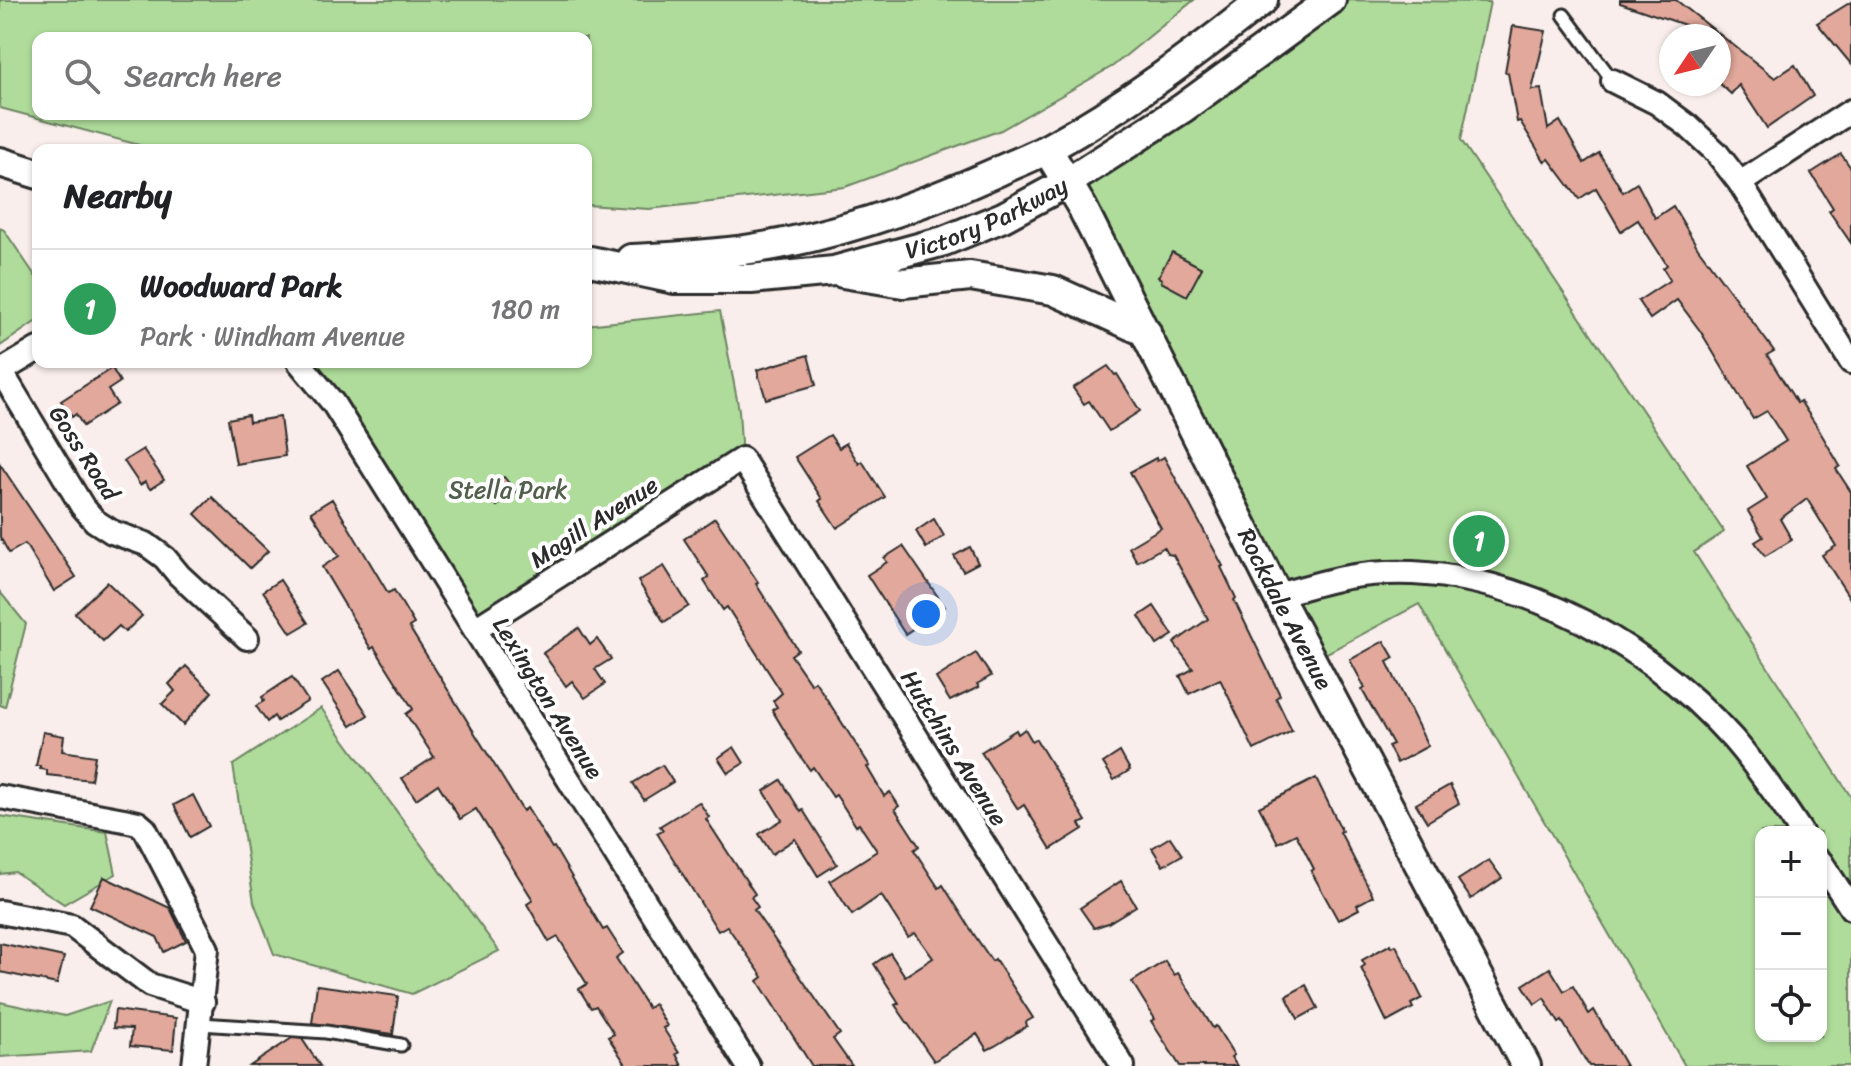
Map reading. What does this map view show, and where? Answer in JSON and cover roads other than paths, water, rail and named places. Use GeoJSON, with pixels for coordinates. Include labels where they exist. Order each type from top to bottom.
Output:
{"type":"FeatureCollection","features":[{"type":"Feature","properties":{"kind":"street","name":"Victory Parkway"},"geometry":{"type":"LineString","coordinates":[[592,261],[752,249],[873,219],[959,189],[1047,149],[1121,103],[1263,0]]}},
{"type":"Feature","properties":{"kind":"street","name":"Victory Parkway"},"geometry":{"type":"LineString","coordinates":[[592,262],[675,279],[751,279],[834,271],[944,241],[1003,217],[1068,182],[1195,99],[1331,0]]}},
{"type":"Feature","properties":{"kind":"street"},"geometry":{"type":"LineString","coordinates":[[1613,81],[1657,103],[1716,152],[1740,183],[1851,362]]}},
{"type":"Feature","properties":{"kind":"street"},"geometry":{"type":"LineString","coordinates":[[1740,183],[1851,111]]}},
{"type":"Feature","properties":{"kind":"street","name":"Rockdale Avenue"},"geometry":{"type":"LineString","coordinates":[[1047,149],[1068,182],[1277,595],[1526,1066]]}},
{"type":"Feature","properties":{"kind":"street"},"geometry":{"type":"LineString","coordinates":[[0,162],[32,172]]}},
{"type":"Feature","properties":{"kind":"street"},"geometry":{"type":"LineString","coordinates":[[834,271],[903,283],[970,276],[1053,290],[1146,332]]}},
{"type":"Feature","properties":{"kind":"street"},"geometry":{"type":"LineString","coordinates":[[1,371],[32,353]]}},
{"type":"Feature","properties":{"kind":"street","name":"Lexington Avenue"},"geometry":{"type":"LineString","coordinates":[[304,368],[333,403],[748,1066]]}},
{"type":"Feature","properties":{"kind":"street","name":"Goss Road"},"geometry":{"type":"LineString","coordinates":[[1,371],[82,506],[95,521],[112,532],[146,544],[165,558],[247,638]]}},
{"type":"Feature","properties":{"kind":"street","name":"Magill Avenue"},"geometry":{"type":"LineString","coordinates":[[475,629],[742,459]]}},
{"type":"Feature","properties":{"kind":"street","name":"Hutchins Avenue"},"geometry":{"type":"LineString","coordinates":[[742,459],[1123,1066]]}},
{"type":"Feature","properties":{"kind":"street"},"geometry":{"type":"LineString","coordinates":[[1277,595],[1349,577],[1398,574],[1447,577],[1523,595],[1568,614],[1610,635],[1649,661],[1699,704],[1768,782],[1797,826]]}},
{"type":"Feature","properties":{"kind":"street"},"geometry":{"type":"LineString","coordinates":[[0,797],[138,823],[145,829],[207,949],[194,1066]]}},
{"type":"Feature","properties":{"kind":"street"},"geometry":{"type":"LineString","coordinates":[[1827,871],[1851,908]]}},
{"type":"Feature","properties":{"kind":"street"},"geometry":{"type":"LineString","coordinates":[[0,912],[72,926],[150,985],[202,1013]]}},
{"type":"Feature","properties":{"kind":"lane"},"geometry":{"type":"LineString","coordinates":[[1564,15],[1613,81]]}},
{"type":"Feature","properties":{"kind":"lane"},"geometry":{"type":"LineString","coordinates":[[202,1013],[401,1045]]}},
{"type":"Feature","properties":{"kind":"place","name":"Woodward Park"},"geometry":{"type":"Point","coordinates":[1479,541]}},
{"type":"Feature","properties":{"kind":"park label","name":"Stella Park"},"geometry":{"type":"Point","coordinates":[508,490]}}]}
